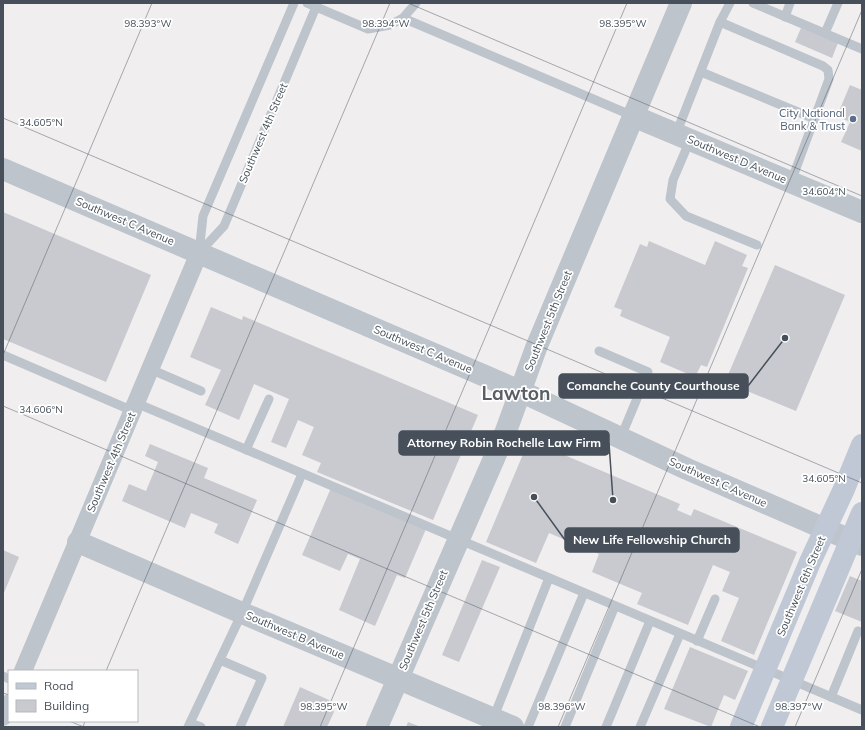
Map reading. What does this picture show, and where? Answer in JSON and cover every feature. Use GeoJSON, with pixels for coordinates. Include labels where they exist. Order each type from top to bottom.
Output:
{"type":"FeatureCollection","features":[{"type":"Feature","properties":{"kind":"main road","name":"Southwest 6th Street"},"geometry":{"type":"LineString","coordinates":[[741,727],[862,445]]}},
{"type":"Feature","properties":{"kind":"main road"},"geometry":{"type":"LineString","coordinates":[[772,727],[791,680],[856,543],[862,513]]}},
{"type":"Feature","properties":{"kind":"street","name":"Southwest 5th Street"},"geometry":{"type":"LineString","coordinates":[[377,727],[506,431],[536,348],[681,3]]}},
{"type":"Feature","properties":{"kind":"street","name":"Southwest D Avenue"},"geometry":{"type":"LineString","coordinates":[[634,116],[862,212]]}},
{"type":"Feature","properties":{"kind":"street","name":"Southwest C Avenue"},"geometry":{"type":"LineString","coordinates":[[3,169],[520,391],[686,468],[826,528],[856,543]]}},
{"type":"Feature","properties":{"kind":"street","name":"Southwest 4th Street"},"geometry":{"type":"LineString","coordinates":[[23,670],[199,253]]}},
{"type":"Feature","properties":{"kind":"street","name":"Southwest B Avenue"},"geometry":{"type":"LineString","coordinates":[[78,542],[513,727]]}},
{"type":"Feature","properties":{"kind":"street"},"geometry":{"type":"LineString","coordinates":[[3,717],[8,705]]}},
{"type":"Feature","properties":{"kind":"lane","name":"Southwest 4th Street"},"geometry":{"type":"LineString","coordinates":[[199,253],[203,216],[294,3]]}},
{"type":"Feature","properties":{"kind":"lane"},"geometry":{"type":"LineString","coordinates":[[307,3],[368,29],[390,24],[403,18],[416,3]]}},
{"type":"Feature","properties":{"kind":"lane"},"geometry":{"type":"LineString","coordinates":[[730,3],[720,22],[701,72],[683,137],[670,199],[686,216],[757,245]]}},
{"type":"Feature","properties":{"kind":"lane"},"geometry":{"type":"LineString","coordinates":[[753,3],[862,48]]}},
{"type":"Feature","properties":{"kind":"lane"},"geometry":{"type":"LineString","coordinates":[[785,16],[790,3]]}},
{"type":"Feature","properties":{"kind":"lane"},"geometry":{"type":"LineString","coordinates":[[825,33],[838,3]]}},
{"type":"Feature","properties":{"kind":"lane","name":"Southwest 4th Street"},"geometry":{"type":"LineString","coordinates":[[199,253],[224,226],[316,7]]}},
{"type":"Feature","properties":{"kind":"lane"},"geometry":{"type":"LineString","coordinates":[[403,18],[634,116]]}},
{"type":"Feature","properties":{"kind":"lane"},"geometry":{"type":"LineString","coordinates":[[720,22],[823,66],[828,70],[829,79],[791,182]]}},
{"type":"Feature","properties":{"kind":"lane"},"geometry":{"type":"LineString","coordinates":[[701,72],[815,119]]}},
{"type":"Feature","properties":{"kind":"lane"},"geometry":{"type":"LineString","coordinates":[[599,351],[648,372],[620,437]]}},
{"type":"Feature","properties":{"kind":"lane"},"geometry":{"type":"LineString","coordinates":[[3,355],[246,450],[862,710]]}},
{"type":"Feature","properties":{"kind":"lane"},"geometry":{"type":"LineString","coordinates":[[150,369],[201,390]]}},
{"type":"Feature","properties":{"kind":"lane"},"geometry":{"type":"LineString","coordinates":[[246,450],[269,398]]}},
{"type":"Feature","properties":{"kind":"lane"},"geometry":{"type":"LineString","coordinates":[[201,727],[189,725],[242,613],[302,474]]}},
{"type":"Feature","properties":{"kind":"lane"},"geometry":{"type":"LineString","coordinates":[[493,719],[549,578]]}},
{"type":"Feature","properties":{"kind":"lane"},"geometry":{"type":"LineString","coordinates":[[528,727],[584,593]]}},
{"type":"Feature","properties":{"kind":"lane"},"geometry":{"type":"LineString","coordinates":[[697,641],[715,599]]}},
{"type":"Feature","properties":{"kind":"lane"},"geometry":{"type":"LineString","coordinates":[[565,727],[615,606]]}},
{"type":"Feature","properties":{"kind":"lane"},"geometry":{"type":"LineString","coordinates":[[606,727],[650,621]]}},
{"type":"Feature","properties":{"kind":"lane"},"geometry":{"type":"LineString","coordinates":[[831,698],[858,631]]}},
{"type":"Feature","properties":{"kind":"lane"},"geometry":{"type":"LineString","coordinates":[[640,727],[680,634]]}},
{"type":"Feature","properties":{"kind":"lane"},"geometry":{"type":"LineString","coordinates":[[220,660],[262,678],[240,727]]}},
{"type":"Feature","properties":{"kind":"building"},"geometry":{"type":"Polygon","coordinates":[[[801,28],[838,43],[832,58],[795,42],[801,28]]]}},
{"type":"Feature","properties":{"kind":"building","name":"City National Bank & Trust"},"geometry":{"type":"Polygon","coordinates":[[[850,85],[862,90],[862,151],[841,142],[850,122],[837,116],[850,85]]]}},
{"type":"Feature","properties":{"kind":"building"},"geometry":{"type":"Polygon","coordinates":[[[3,212],[151,275],[106,382],[3,339],[3,212]]]}},
{"type":"Feature","properties":{"kind":"building"},"geometry":{"type":"Polygon","coordinates":[[[649,241],[705,265],[715,241],[747,255],[742,266],[748,268],[707,367],[701,365],[695,377],[660,362],[670,337],[620,316],[622,310],[614,307],[640,244],[647,247],[649,241]]]}},
{"type":"Feature","properties":{"kind":"building"},"geometry":{"type":"Polygon","coordinates":[[[775,265],[845,295],[796,411],[725,382],[775,265]]]}},
{"type":"Feature","properties":{"kind":"building"},"geometry":{"type":"Polygon","coordinates":[[[211,307],[242,320],[243,316],[478,415],[433,520],[317,472],[321,463],[302,455],[314,427],[298,420],[286,448],[271,442],[289,399],[254,384],[239,420],[205,405],[221,370],[190,357],[211,307]]]}},
{"type":"Feature","properties":{"kind":"building"},"geometry":{"type":"Polygon","coordinates":[[[529,440],[680,504],[677,510],[691,516],[694,509],[797,552],[754,655],[721,641],[739,598],[722,591],[730,572],[713,565],[688,625],[637,604],[642,593],[592,572],[599,554],[549,533],[536,563],[486,542],[529,440]]]}},
{"type":"Feature","properties":{"kind":"building"},"geometry":{"type":"Polygon","coordinates":[[[150,444],[208,468],[204,478],[257,500],[238,544],[214,533],[218,524],[191,513],[185,528],[122,501],[129,484],[146,491],[158,462],[145,456],[150,444]]]}},
{"type":"Feature","properties":{"kind":"building"},"geometry":{"type":"Polygon","coordinates":[[[331,488],[426,529],[405,578],[397,575],[375,626],[339,610],[360,559],[348,554],[340,571],[302,555],[331,488]]]}},
{"type":"Feature","properties":{"kind":"building"},"geometry":{"type":"Polygon","coordinates":[[[3,550],[19,557],[3,595],[3,550]]]}},
{"type":"Feature","properties":{"kind":"building"},"geometry":{"type":"Polygon","coordinates":[[[482,560],[500,567],[459,662],[442,655],[482,560]]]}},
{"type":"Feature","properties":{"kind":"building"},"geometry":{"type":"Polygon","coordinates":[[[850,576],[862,581],[862,622],[835,611],[850,576]]]}},
{"type":"Feature","properties":{"kind":"building"},"geometry":{"type":"Polygon","coordinates":[[[690,647],[748,671],[735,700],[724,695],[711,727],[664,709],[690,647]]]}},
{"type":"Feature","properties":{"kind":"building"},"geometry":{"type":"Polygon","coordinates":[[[300,687],[329,700],[334,712],[327,727],[283,727],[300,687]]]}},
{"type":"Feature","properties":{"kind":"building"},"geometry":{"type":"Polygon","coordinates":[[[408,722],[421,727],[406,727],[408,722]]]}},
{"type":"Feature","properties":{"kind":"place","name":"City National Bank & Trust"},"geometry":{"type":"Point","coordinates":[853,119]}},
{"type":"Feature","properties":{"kind":"place","name":"Comanche County Courthouse"},"geometry":{"type":"Point","coordinates":[785,338]}},
{"type":"Feature","properties":{"kind":"place","name":"New Life Fellowship Church"},"geometry":{"type":"Point","coordinates":[534,497]}},
{"type":"Feature","properties":{"kind":"place","name":"Attorney Robin Rochelle Law Firm"},"geometry":{"type":"Point","coordinates":[613,500]}},
{"type":"Feature","properties":{"kind":"district","name":"Lawton"},"geometry":{"type":"Point","coordinates":[516,393]}}]}
